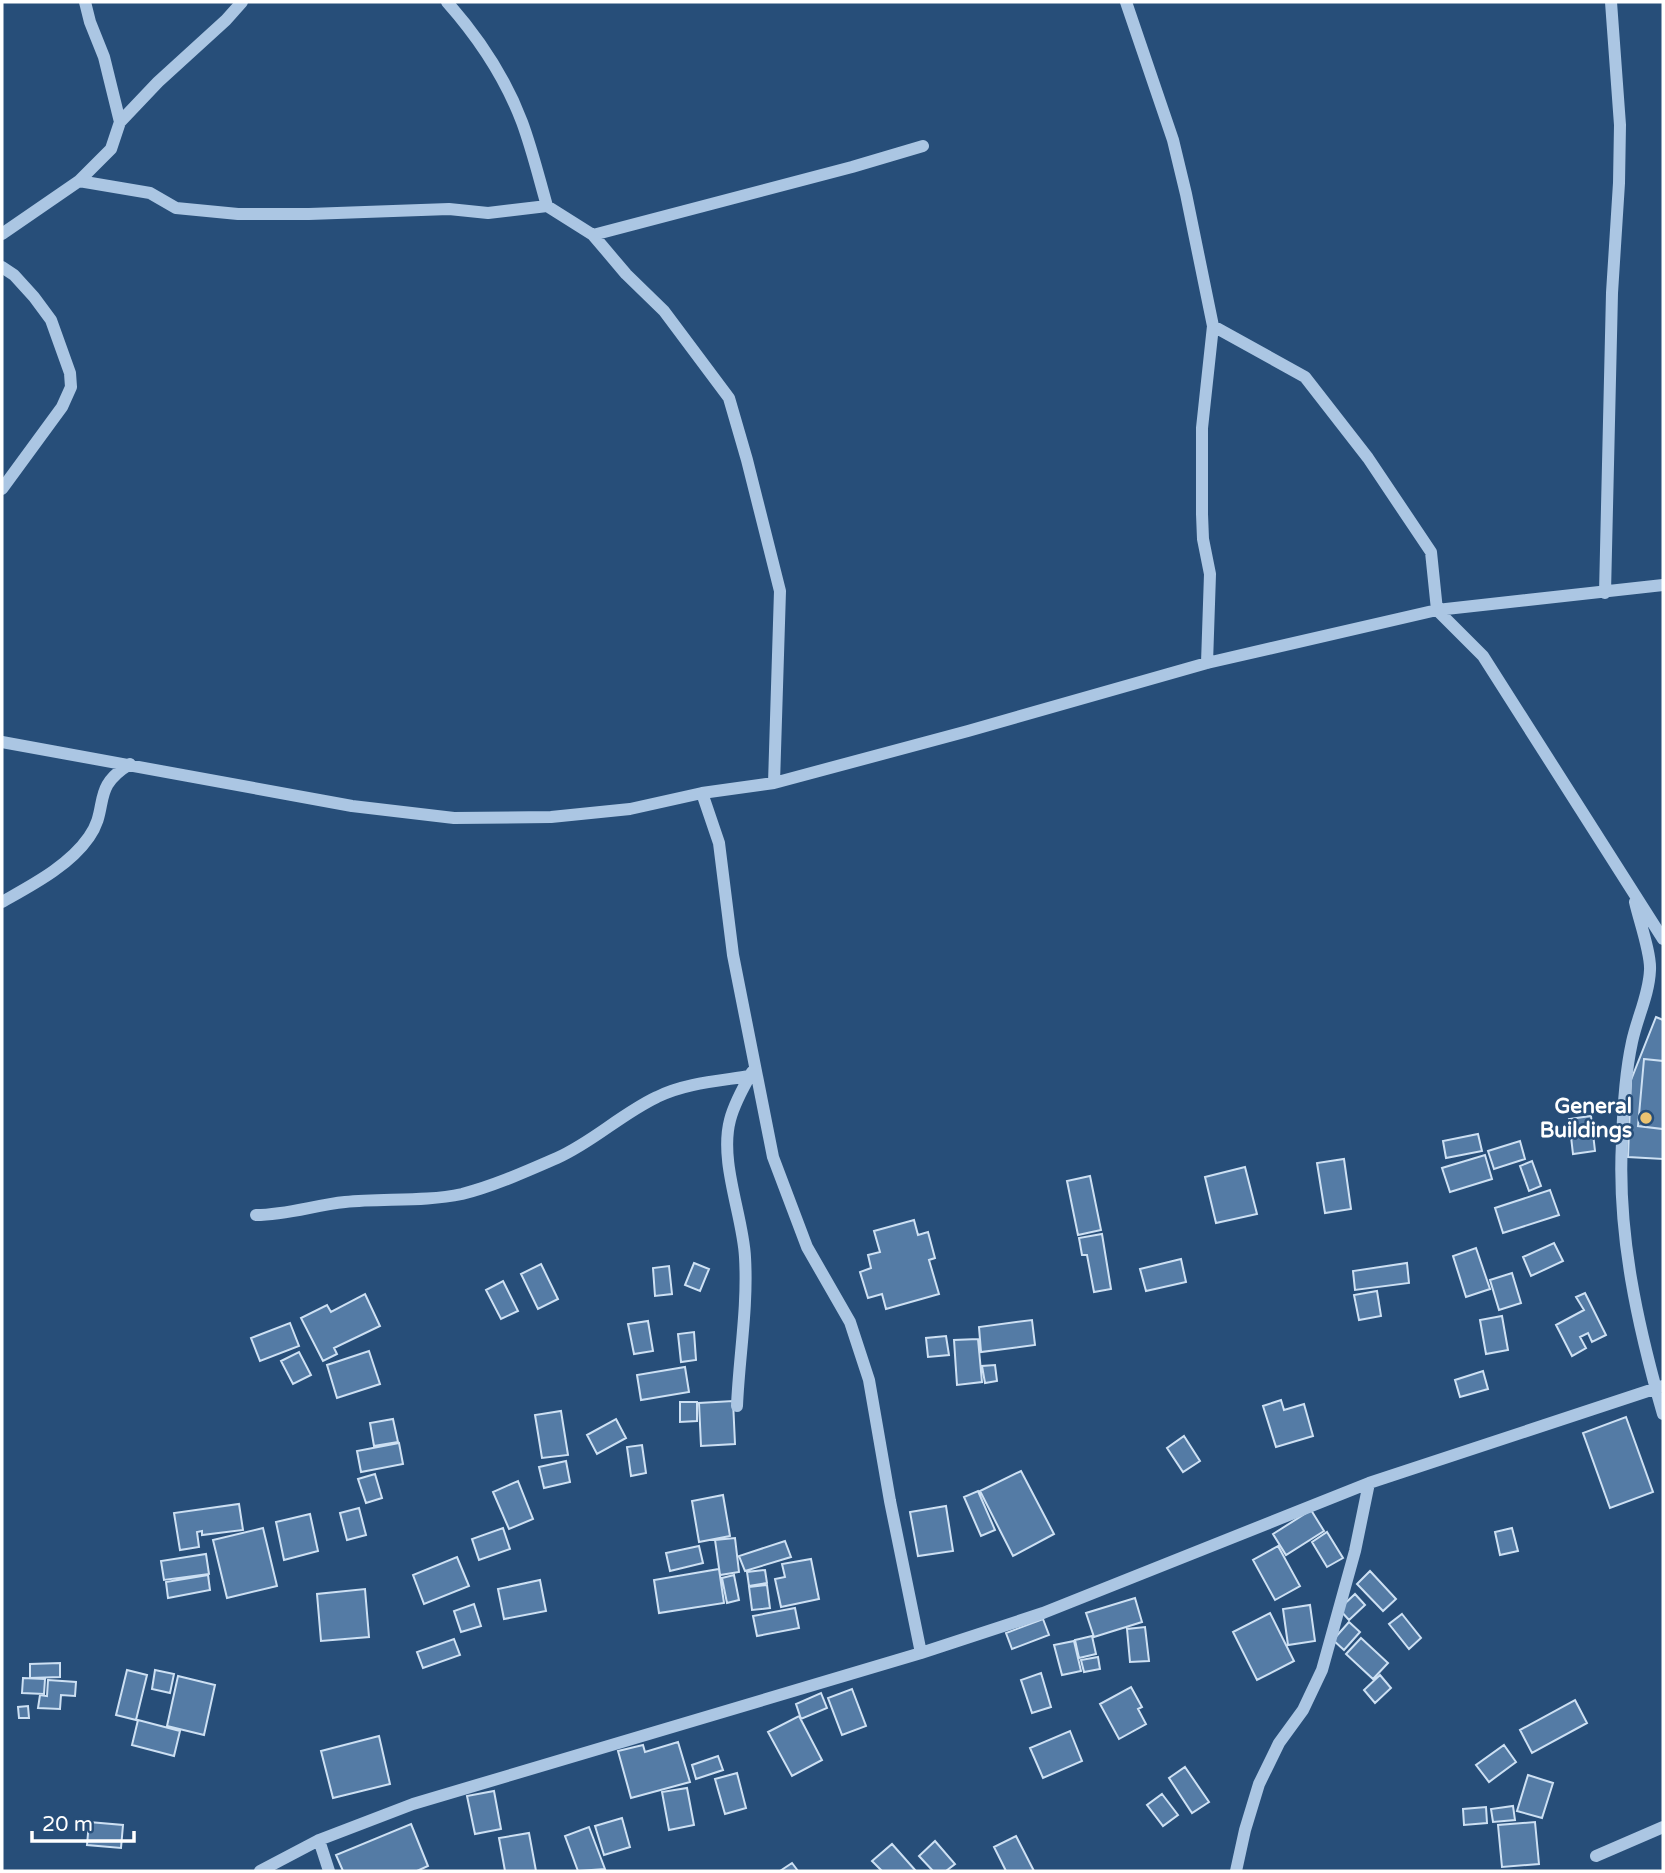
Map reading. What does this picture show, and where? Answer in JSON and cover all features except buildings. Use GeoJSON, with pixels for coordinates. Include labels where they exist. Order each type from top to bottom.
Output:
{"type":"FeatureCollection","features":[{"type":"Feature","properties":{"kind":"street"},"geometry":{"type":"LineString","coordinates":[[85,2],[104,57],[120,122]]}},
{"type":"Feature","properties":{"kind":"street"},"geometry":{"type":"LineString","coordinates":[[2,234],[79,181],[111,149],[120,122],[242,2]]}},
{"type":"Feature","properties":{"kind":"street"},"geometry":{"type":"LineString","coordinates":[[447,2],[470,28],[504,83],[522,121],[547,206]]}},
{"type":"Feature","properties":{"kind":"street"},"geometry":{"type":"LineString","coordinates":[[1126,2],[1173,140],[1213,326],[1202,428],[1202,527],[1210,574],[1207,663]]}},
{"type":"Feature","properties":{"kind":"street"},"geometry":{"type":"LineString","coordinates":[[1605,593],[1612,293],[1620,125],[1611,2]]}},
{"type":"Feature","properties":{"kind":"street"},"geometry":{"type":"LineString","coordinates":[[593,235],[923,146]]}},
{"type":"Feature","properties":{"kind":"street"},"geometry":{"type":"LineString","coordinates":[[79,181],[150,193],[176,208],[238,214],[297,215],[449,209],[488,213],[547,206],[593,235],[626,274],[664,311],[729,398],[780,591],[775,783]]}},
{"type":"Feature","properties":{"kind":"street"},"geometry":{"type":"LineString","coordinates":[[2,267],[14,275],[51,320],[71,373],[71,387],[62,407],[2,489]]}},
{"type":"Feature","properties":{"kind":"street"},"geometry":{"type":"LineString","coordinates":[[1213,326],[1305,377],[1334,413],[1432,552],[1437,610],[1483,656],[1663,939]]}},
{"type":"Feature","properties":{"kind":"street"},"geometry":{"type":"LineString","coordinates":[[2,742],[352,806],[454,818],[565,816],[630,809],[702,793],[775,783],[1207,663],[1437,610],[1663,585]]}},
{"type":"Feature","properties":{"kind":"street"},"geometry":{"type":"LineString","coordinates":[[2,902],[54,870],[78,850],[95,827],[106,786],[114,774],[130,764]]}},
{"type":"Feature","properties":{"kind":"street"},"geometry":{"type":"LineString","coordinates":[[702,793],[719,843],[733,955],[752,1072],[773,1157],[807,1247],[850,1322],[869,1380],[890,1501],[922,1653]]}},
{"type":"Feature","properties":{"kind":"street"},"geometry":{"type":"LineString","coordinates":[[1634,895],[1650,968],[1628,1062],[1620,1190],[1632,1276],[1663,1414]]}},
{"type":"Feature","properties":{"kind":"street"},"geometry":{"type":"LineString","coordinates":[[256,1215],[279,1215],[345,1202],[461,1194],[560,1156],[604,1132],[628,1113],[659,1096],[687,1086],[752,1072]]}},
{"type":"Feature","properties":{"kind":"street"},"geometry":{"type":"LineString","coordinates":[[737,1406],[738,1364],[744,1324],[745,1256],[730,1172],[729,1128],[732,1114],[752,1072]]}},
{"type":"Feature","properties":{"kind":"street"},"geometry":{"type":"LineString","coordinates":[[260,1871],[319,1840],[413,1804],[922,1653],[1043,1613],[1369,1483],[1659,1387]]}},
{"type":"Feature","properties":{"kind":"street"},"geometry":{"type":"LineString","coordinates":[[1236,1871],[1259,1784],[1279,1743],[1303,1710],[1322,1670],[1355,1551],[1369,1483]]}},
{"type":"Feature","properties":{"kind":"street"},"geometry":{"type":"LineString","coordinates":[[1596,1856],[1663,1827]]}},
{"type":"Feature","properties":{"kind":"street"},"geometry":{"type":"LineString","coordinates":[[319,1840],[329,1871]]}},
{"type":"Feature","properties":{"kind":"place","name":"General Buildings"},"geometry":{"type":"Point","coordinates":[1646,1118]}}]}
